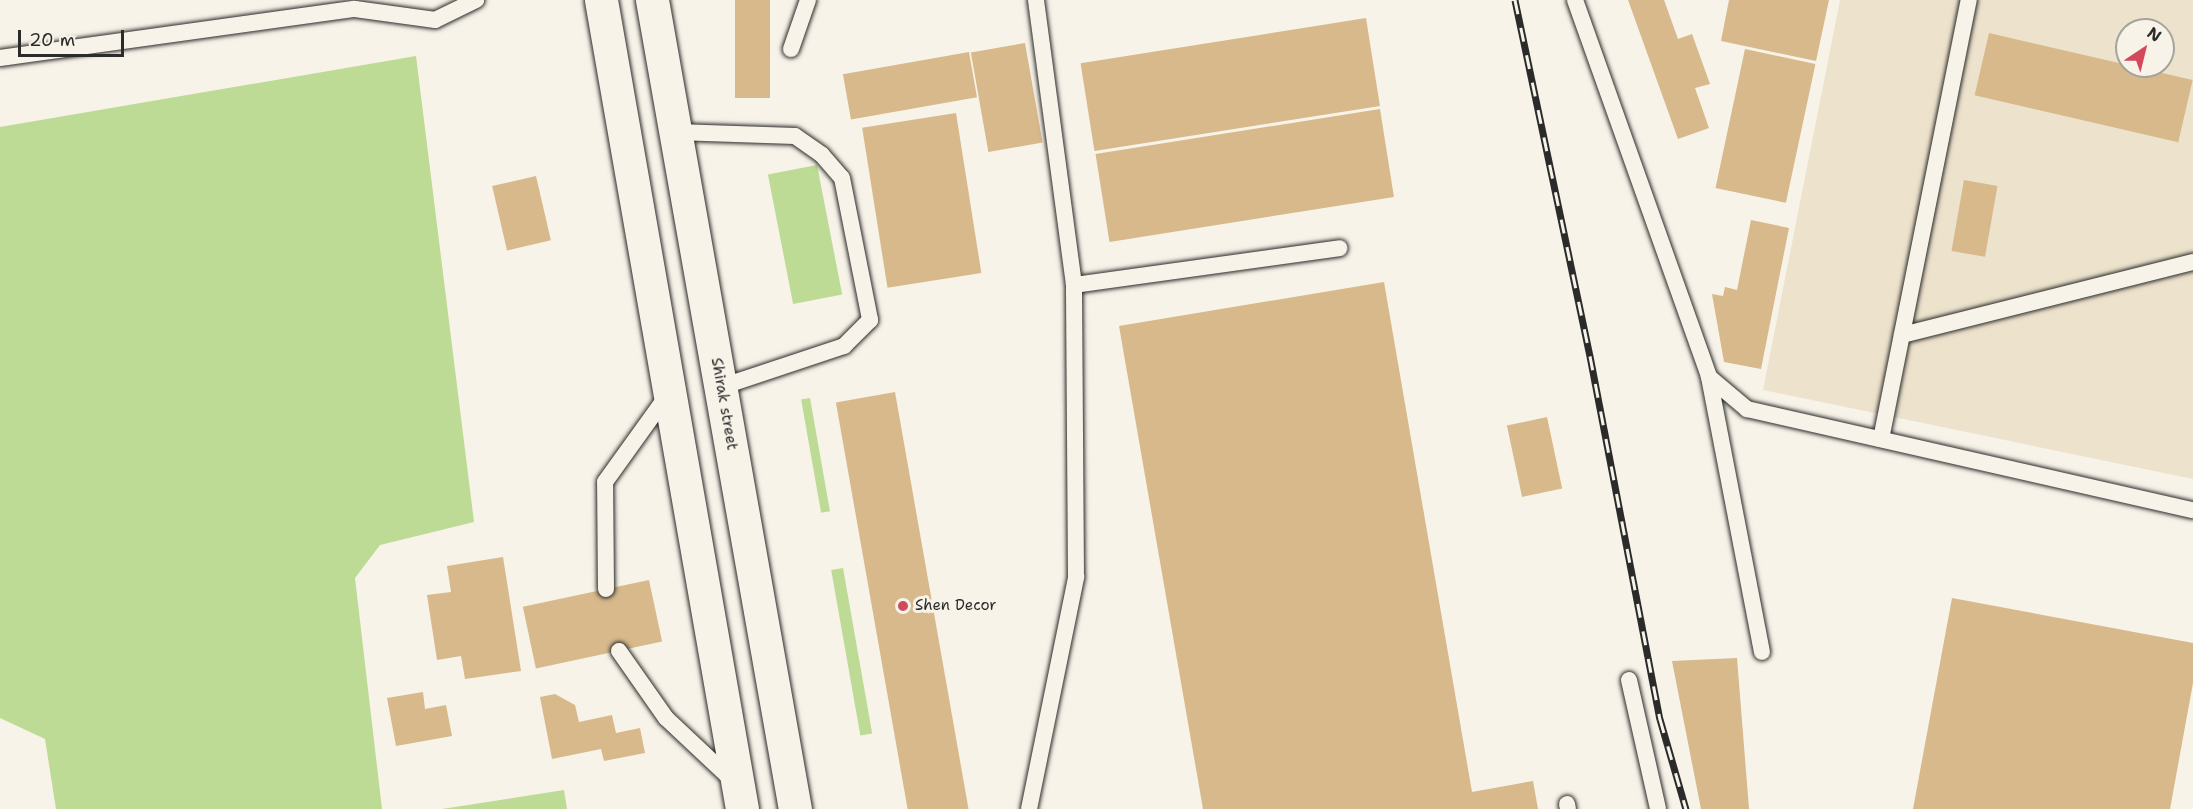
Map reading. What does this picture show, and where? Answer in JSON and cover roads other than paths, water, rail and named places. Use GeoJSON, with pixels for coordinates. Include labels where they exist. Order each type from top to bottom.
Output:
{"type":"FeatureCollection","features":[{"type":"Feature","properties":{"kind":"highway"},"geometry":{"type":"LineString","coordinates":[[601,0],[740,797]]}},
{"type":"Feature","properties":{"kind":"highway","name":"Shirak street"},"geometry":{"type":"LineString","coordinates":[[652,0],[795,809]]}},
{"type":"Feature","properties":{"kind":"lane"},"geometry":{"type":"LineString","coordinates":[[0,57],[355,9],[435,21],[476,0]]}},
{"type":"Feature","properties":{"kind":"lane"},"geometry":{"type":"LineString","coordinates":[[791,49],[808,0]]}},
{"type":"Feature","properties":{"kind":"lane"},"geometry":{"type":"LineString","coordinates":[[1029,809],[1076,577],[1074,285],[1036,0]]}},
{"type":"Feature","properties":{"kind":"lane"},"geometry":{"type":"LineString","coordinates":[[1575,0],[1709,377],[1762,652]]}},
{"type":"Feature","properties":{"kind":"lane"},"geometry":{"type":"LineString","coordinates":[[1881,439],[1969,0]]}},
{"type":"Feature","properties":{"kind":"lane"},"geometry":{"type":"LineString","coordinates":[[676,132],[795,136],[822,155],[842,178],[870,320],[843,346],[721,387]]}},
{"type":"Feature","properties":{"kind":"lane"},"geometry":{"type":"LineString","coordinates":[[1074,285],[1339,248]]}},
{"type":"Feature","properties":{"kind":"lane"},"geometry":{"type":"LineString","coordinates":[[1902,335],[2193,262]]}},
{"type":"Feature","properties":{"kind":"lane"},"geometry":{"type":"LineString","coordinates":[[1709,377],[1747,409],[2193,510]]}},
{"type":"Feature","properties":{"kind":"lane"},"geometry":{"type":"LineString","coordinates":[[606,589],[605,482],[670,392]]}},
{"type":"Feature","properties":{"kind":"lane"},"geometry":{"type":"LineString","coordinates":[[619,651],[666,718],[740,797]]}},
{"type":"Feature","properties":{"kind":"lane"},"geometry":{"type":"LineString","coordinates":[[1629,680],[1658,809]]}},
{"type":"Feature","properties":{"kind":"railway"},"geometry":{"type":"LineString","coordinates":[[1515,0],[1590,356],[1660,719],[1686,809]]}},
{"type":"Feature","properties":{"kind":"place","name":"Shen Decor"},"geometry":{"type":"Point","coordinates":[903,606]}}]}
